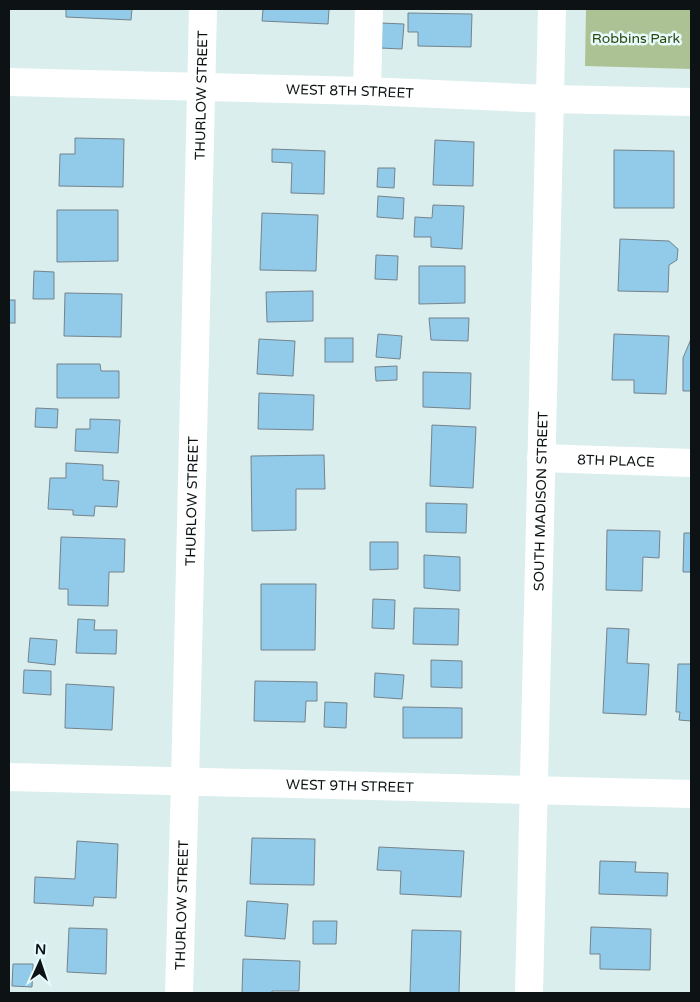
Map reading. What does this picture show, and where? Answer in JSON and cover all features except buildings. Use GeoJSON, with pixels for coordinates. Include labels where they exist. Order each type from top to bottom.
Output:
{"type":"FeatureCollection","features":[{"type":"Feature","properties":{"kind":"street","name":"THURLOW STREET"},"geometry":{"type":"LineString","coordinates":[[179,993],[203,9]]}},
{"type":"Feature","properties":{"kind":"street"},"geometry":{"type":"LineString","coordinates":[[367,91],[369,9]]}},
{"type":"Feature","properties":{"kind":"street","name":"SOUTH MADISON STREET"},"geometry":{"type":"LineString","coordinates":[[529,993],[552,9]]}},
{"type":"Feature","properties":{"kind":"street","name":"WEST 8TH STREET"},"geometry":{"type":"LineString","coordinates":[[9,82],[691,102]]}},
{"type":"Feature","properties":{"kind":"street","name":"8TH PLACE"},"geometry":{"type":"LineString","coordinates":[[541,458],[691,463]]}},
{"type":"Feature","properties":{"kind":"street","name":"WEST 9TH STREET"},"geometry":{"type":"LineString","coordinates":[[9,777],[691,794]]}},
{"type":"Feature","properties":{"kind":"green space","name":"Robbins Park"},"geometry":{"type":"Polygon","coordinates":[[[586,9],[691,9],[691,69],[585,66],[586,9]]]}}]}
